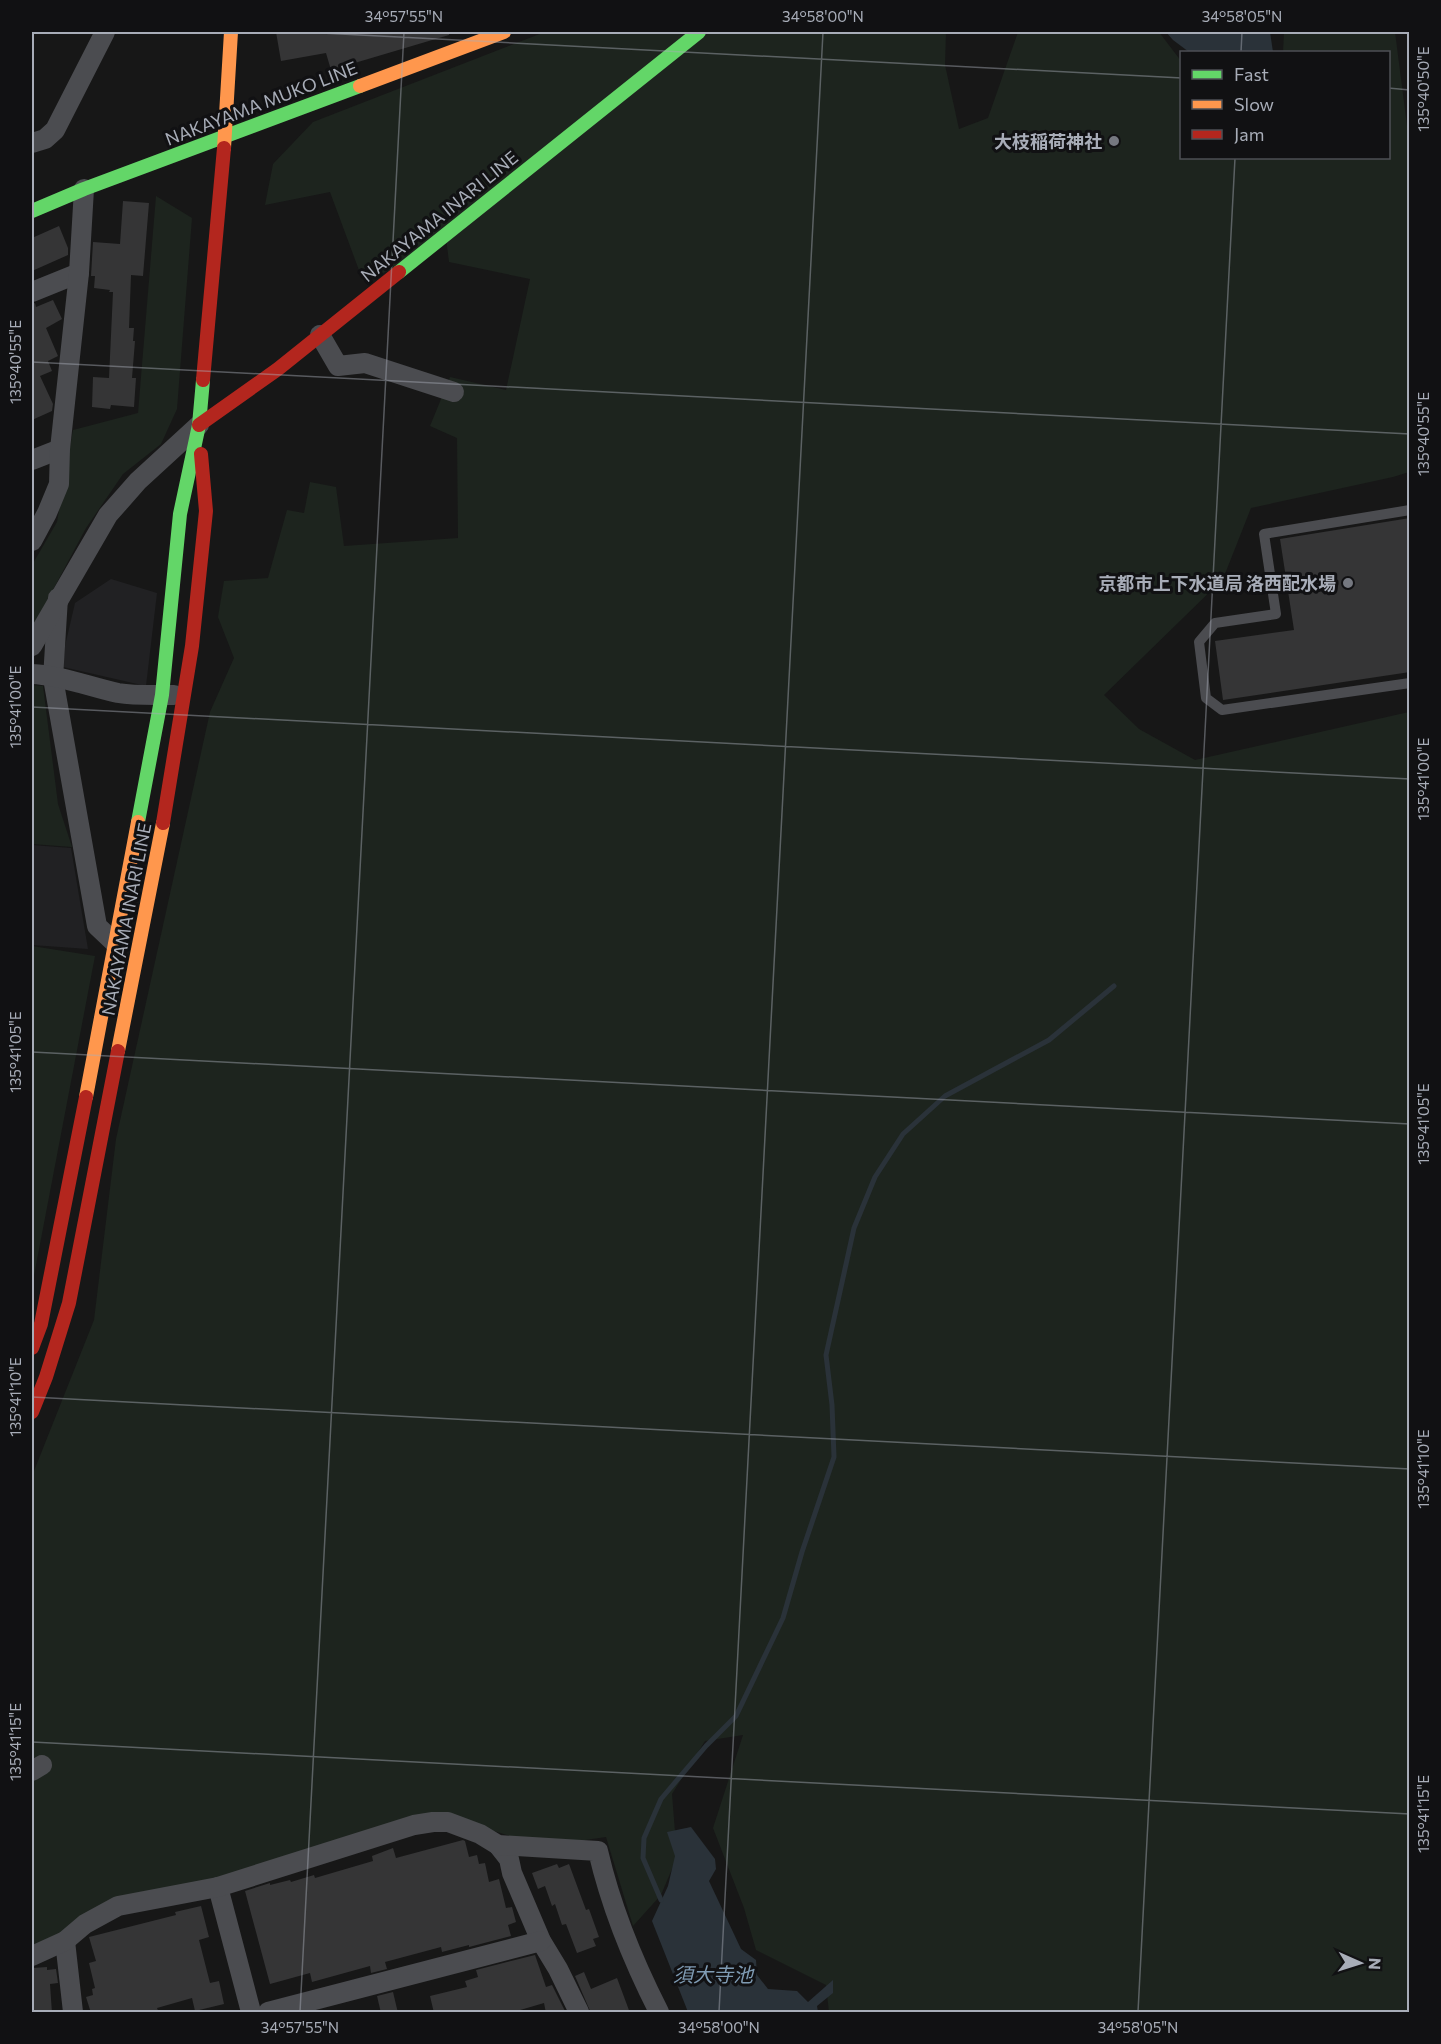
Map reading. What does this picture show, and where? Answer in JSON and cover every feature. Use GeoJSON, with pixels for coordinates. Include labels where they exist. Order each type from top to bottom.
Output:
{"type":"FeatureCollection","features":[{"type":"Feature","properties":{"kind":"main road"},"geometry":{"type":"LineString","coordinates":[[199,425],[225,137],[231,32]]}},
{"type":"Feature","properties":{"kind":"main road","name":"NAKAYAMA INARI LINE"},"geometry":{"type":"LineString","coordinates":[[32,1348],[41,1324],[116,944],[162,695],[180,514],[199,425],[278,369],[699,32]]}},
{"type":"Feature","properties":{"kind":"main road","name":"NAKAYAMA MUKO LINE"},"geometry":{"type":"LineString","coordinates":[[32,211],[84,189],[496,33]]}},
{"type":"Feature","properties":{"kind":"main road","name":"NAKAYAMA INARI LINE"},"geometry":{"type":"LineString","coordinates":[[32,1412],[46,1377],[69,1303],[169,793],[192,646],[206,511],[199,425]]}},
{"type":"Feature","properties":{"kind":"street"},"geometry":{"type":"LineString","coordinates":[[32,143],[45,139],[55,130],[105,32]]}},
{"type":"Feature","properties":{"kind":"street"},"geometry":{"type":"LineString","coordinates":[[32,542],[47,513],[58,484],[79,273],[84,189]]}},
{"type":"Feature","properties":{"kind":"street"},"geometry":{"type":"LineString","coordinates":[[32,292],[79,273]]}},
{"type":"Feature","properties":{"kind":"street"},"geometry":{"type":"LineString","coordinates":[[320,335],[338,366],[365,363],[454,392]]}},
{"type":"Feature","properties":{"kind":"street"},"geometry":{"type":"LineString","coordinates":[[32,646],[108,514],[138,481],[199,425]]}},
{"type":"Feature","properties":{"kind":"street"},"geometry":{"type":"LineString","coordinates":[[32,460],[60,449]]}},
{"type":"Feature","properties":{"kind":"street"},"geometry":{"type":"LineString","coordinates":[[58,598],[54,678],[97,926],[116,944]]}},
{"type":"Feature","properties":{"kind":"street"},"geometry":{"type":"LineString","coordinates":[[32,674],[120,693],[185,694]]}},
{"type":"Feature","properties":{"kind":"street"},"geometry":{"type":"LineString","coordinates":[[32,1956],[65,1941],[85,1924],[118,1906],[218,1887],[414,1825],[448,1822],[480,1834],[498,1845],[509,1859],[512,1873],[541,1941],[558,1969],[579,2013]]}},
{"type":"Feature","properties":{"kind":"street"},"geometry":{"type":"LineString","coordinates":[[498,1845],[598,1851],[603,1874],[623,1932],[640,1977],[658,2013]]}},
{"type":"Feature","properties":{"kind":"street"},"geometry":{"type":"LineString","coordinates":[[218,1887],[251,2013]]}},
{"type":"Feature","properties":{"kind":"street"},"geometry":{"type":"LineString","coordinates":[[65,1941],[73,2013]]}},
{"type":"Feature","properties":{"kind":"street"},"geometry":{"type":"LineString","coordinates":[[268,2013],[541,1941]]}},
{"type":"Feature","properties":{"kind":"lane"},"geometry":{"type":"LineString","coordinates":[[1410,510],[1264,534],[1276,614],[1215,623],[1199,642],[1206,698],[1222,710],[1410,683]]}},
{"type":"Feature","properties":{"kind":"shaded area"},"geometry":{"type":"Polygon","coordinates":[[[545,32],[946,32],[945,65],[959,129],[988,118],[1018,32],[1159,32],[1180,60],[1180,159],[1390,159],[1390,51],[1283,51],[1284,32],[1395,32],[1410,149],[1409,472],[1251,508],[1223,579],[1104,695],[1139,729],[1195,760],[1409,712],[1409,2012],[829,2012],[826,1985],[756,1950],[744,1908],[713,1828],[743,1735],[705,1741],[672,1794],[677,1857],[661,1895],[633,1926],[606,1837],[565,1843],[513,1837],[436,1813],[126,1909],[32,1952],[32,1476],[94,1320],[116,1139],[210,712],[234,658],[218,617],[224,581],[268,578],[287,510],[304,513],[310,482],[336,487],[344,546],[458,538],[457,438],[430,426],[450,377],[506,390],[530,279],[449,262],[445,230],[393,269],[363,281],[330,192],[265,205],[273,164],[313,122],[545,32]]]}},
{"type":"Feature","properties":{"kind":"shaded area"},"geometry":{"type":"Polygon","coordinates":[[[156,196],[192,218],[177,409],[161,444],[123,474],[86,528],[32,629],[32,565],[57,522],[73,430],[138,413],[156,196]]]}},
{"type":"Feature","properties":{"kind":"shaded area"},"geometry":{"type":"Polygon","coordinates":[[[111,579],[157,593],[146,686],[63,667],[65,646],[75,603],[111,579]]]}},
{"type":"Feature","properties":{"kind":"shaded area"},"geometry":{"type":"Polygon","coordinates":[[[32,685],[43,686],[58,804],[72,847],[32,844],[32,685]]]}},
{"type":"Feature","properties":{"kind":"shaded area"},"geometry":{"type":"Polygon","coordinates":[[[32,845],[71,848],[88,949],[32,945],[32,845]]]}},
{"type":"Feature","properties":{"kind":"shaded area"},"geometry":{"type":"Polygon","coordinates":[[[32,946],[95,956],[32,1286],[32,946]]]}},
{"type":"Feature","properties":{"kind":"water"},"geometry":{"type":"Polygon","coordinates":[[[1166,32],[1270,32],[1273,51],[1188,51],[1166,32]]]}},
{"type":"Feature","properties":{"kind":"water","name":"須大寺池"},"geometry":{"type":"Polygon","coordinates":[[[691,1827],[715,1859],[716,1869],[709,1881],[741,1949],[756,1960],[757,1975],[768,1989],[797,1991],[808,2002],[833,1980],[833,1993],[817,2006],[818,2012],[688,2012],[652,1921],[668,1886],[675,1856],[667,1832],[691,1827]]]}},
{"type":"Feature","properties":{"kind":"building"},"geometry":{"type":"Polygon","coordinates":[[[276,32],[449,32],[449,35],[331,70],[326,53],[281,61],[276,32]]]}},
{"type":"Feature","properties":{"kind":"building"},"geometry":{"type":"Polygon","coordinates":[[[123,201],[149,203],[143,276],[131,275],[129,328],[134,328],[133,341],[135,341],[132,378],[136,378],[134,407],[111,405],[110,409],[92,407],[93,377],[109,378],[113,292],[94,288],[95,276],[91,276],[93,242],[120,244],[123,201]]]}},
{"type":"Feature","properties":{"kind":"building"},"geometry":{"type":"Polygon","coordinates":[[[59,226],[68,248],[68,255],[32,271],[32,238],[59,226]]]}},
{"type":"Feature","properties":{"kind":"building"},"geometry":{"type":"Polygon","coordinates":[[[53,300],[62,319],[46,328],[58,356],[48,361],[52,371],[40,376],[53,404],[52,411],[32,420],[32,304],[35,303],[36,307],[53,300]]]}},
{"type":"Feature","properties":{"kind":"building","name":"京都市上下水道局 洛西配水場"},"geometry":{"type":"Polygon","coordinates":[[[1410,518],[1410,672],[1223,700],[1215,641],[1294,630],[1280,539],[1410,518]]]}},
{"type":"Feature","properties":{"kind":"building"},"geometry":{"type":"Polygon","coordinates":[[[463,1840],[469,1857],[477,1855],[479,1864],[485,1863],[489,1882],[499,1879],[506,1908],[512,1907],[516,1922],[508,1925],[511,1936],[442,1952],[441,1947],[385,1962],[387,1969],[371,1973],[370,1966],[312,1982],[310,1973],[270,1984],[245,1891],[270,1883],[270,1885],[290,1880],[291,1882],[314,1875],[315,1878],[373,1861],[372,1856],[393,1848],[396,1858],[463,1840]]]}},
{"type":"Feature","properties":{"kind":"building"},"geometry":{"type":"Polygon","coordinates":[[[557,1864],[559,1868],[569,1864],[599,1937],[593,1939],[596,1946],[577,1953],[566,1924],[562,1925],[555,1904],[552,1906],[545,1886],[538,1889],[532,1873],[557,1864]]]}},
{"type":"Feature","properties":{"kind":"building"},"geometry":{"type":"Polygon","coordinates":[[[201,1906],[209,1937],[199,1940],[210,1983],[219,1981],[224,2004],[195,2011],[192,1998],[157,2008],[159,2013],[91,2013],[86,1997],[93,1995],[92,1989],[95,1988],[89,1963],[96,1961],[89,1937],[176,1915],[175,1912],[201,1906]]]}},
{"type":"Feature","properties":{"kind":"building"},"geometry":{"type":"Polygon","coordinates":[[[535,1955],[546,1987],[552,1985],[566,2013],[546,2013],[544,2003],[510,2013],[434,2013],[430,1996],[467,1987],[465,1981],[478,1977],[476,1970],[535,1955]]]}},
{"type":"Feature","properties":{"kind":"building"},"geometry":{"type":"Polygon","coordinates":[[[47,1967],[47,1970],[56,1969],[58,1983],[50,1984],[52,2013],[32,2013],[33,1968],[47,1967]]]}},
{"type":"Feature","properties":{"kind":"building"},"geometry":{"type":"Polygon","coordinates":[[[584,1972],[591,1989],[617,1978],[630,2013],[591,2013],[575,1976],[584,1972]]]}},
{"type":"Feature","properties":{"kind":"building"},"geometry":{"type":"Polygon","coordinates":[[[393,1992],[398,2013],[381,2013],[377,1996],[393,1992]]]}},
{"type":"Feature","properties":{"kind":"waterway"},"geometry":{"type":"LineString","coordinates":[[661,1900],[643,1858],[644,1838],[661,1799],[706,1746],[736,1716],[783,1618],[802,1552],[834,1457],[832,1405],[826,1355],[854,1228],[875,1177],[903,1134],[945,1096],[1049,1040],[1114,986]]}},
{"type":"Feature","properties":{"kind":"traffic: fast"},"geometry":{"type":"LineString","coordinates":[[399,272],[699,32]]}},
{"type":"Feature","properties":{"kind":"traffic: fast"},"geometry":{"type":"LineString","coordinates":[[32,211],[84,189],[360,86]]}},
{"type":"Feature","properties":{"kind":"traffic: fast"},"geometry":{"type":"LineString","coordinates":[[138,822],[162,695],[180,514],[199,425],[203,380]]}},
{"type":"Feature","properties":{"kind":"traffic: slow"},"geometry":{"type":"LineString","coordinates":[[224,148],[231,32]]}},
{"type":"Feature","properties":{"kind":"traffic: slow"},"geometry":{"type":"LineString","coordinates":[[360,86],[504,32]]}},
{"type":"Feature","properties":{"kind":"traffic: slow"},"geometry":{"type":"LineString","coordinates":[[86,1097],[138,822]]}},
{"type":"Feature","properties":{"kind":"traffic: slow"},"geometry":{"type":"LineString","coordinates":[[118,1051],[163,823]]}},
{"type":"Feature","properties":{"kind":"traffic: jam"},"geometry":{"type":"LineString","coordinates":[[203,380],[224,148]]}},
{"type":"Feature","properties":{"kind":"traffic: jam"},"geometry":{"type":"LineString","coordinates":[[199,425],[278,369],[399,272]]}},
{"type":"Feature","properties":{"kind":"traffic: jam"},"geometry":{"type":"LineString","coordinates":[[163,823],[192,646],[206,511],[201,454]]}},
{"type":"Feature","properties":{"kind":"traffic: jam"},"geometry":{"type":"LineString","coordinates":[[32,1412],[46,1377],[69,1303],[118,1051]]}},
{"type":"Feature","properties":{"kind":"traffic: jam"},"geometry":{"type":"LineString","coordinates":[[32,1348],[41,1324],[86,1097]]}},
{"type":"Feature","properties":{"kind":"place","name":"大枝稲荷神社"},"geometry":{"type":"Point","coordinates":[1114,141]}},
{"type":"Feature","properties":{"kind":"place","name":"京都市上下水道局 洛西配水場"},"geometry":{"type":"Point","coordinates":[1348,583]}}]}
